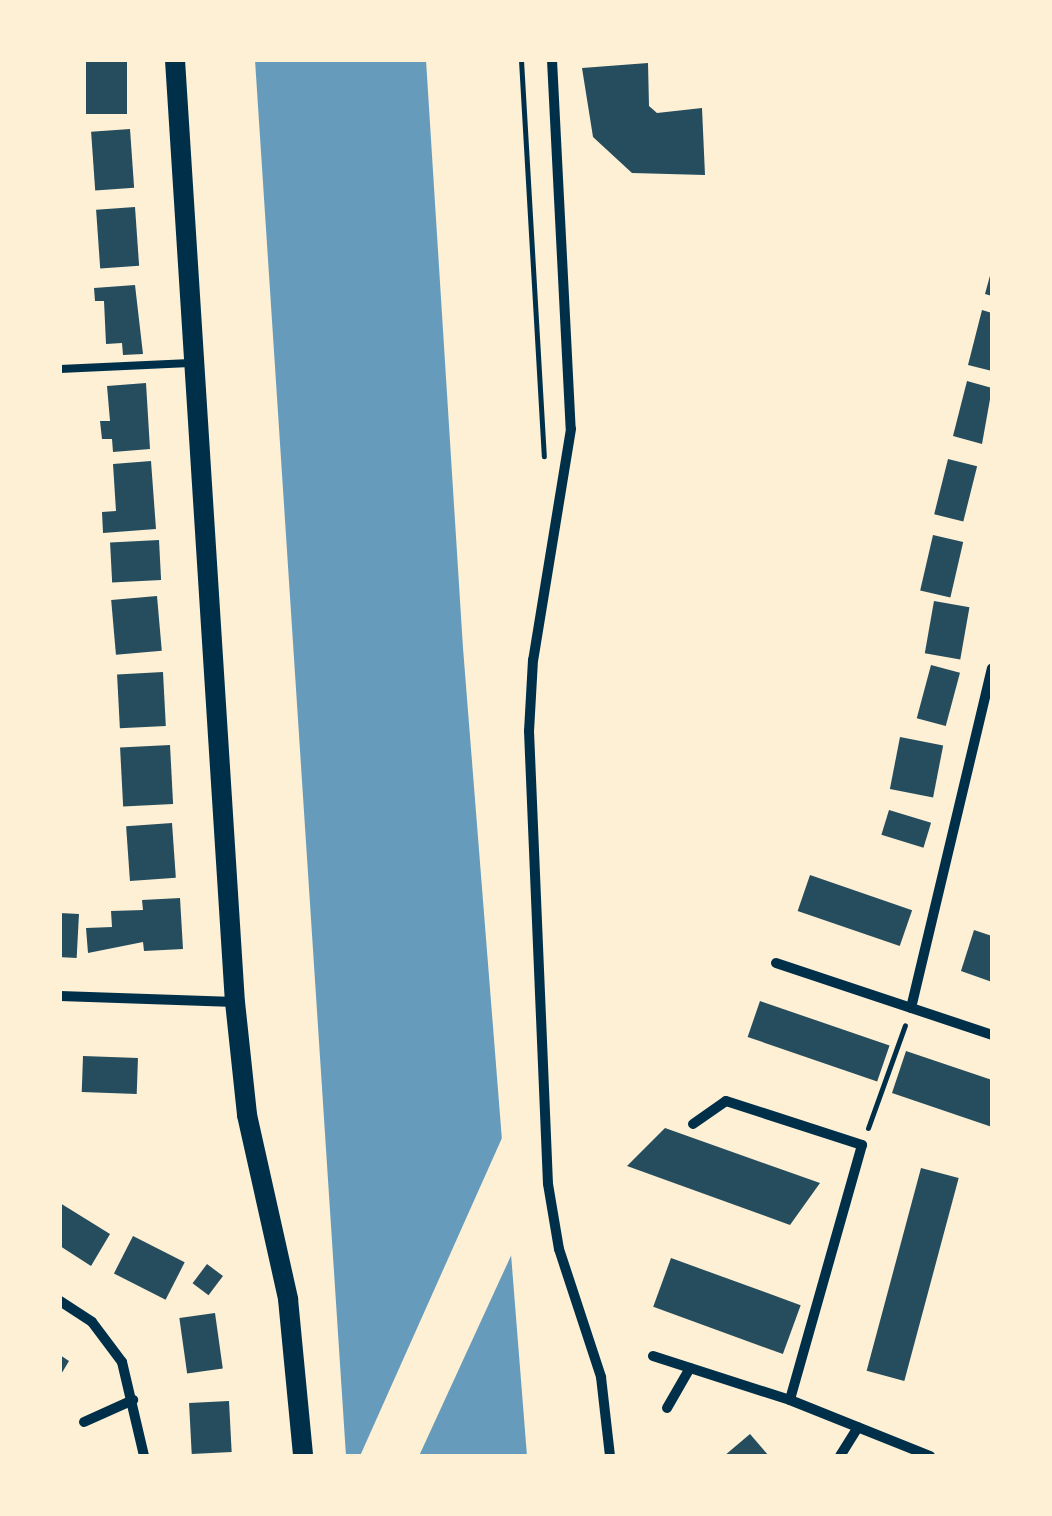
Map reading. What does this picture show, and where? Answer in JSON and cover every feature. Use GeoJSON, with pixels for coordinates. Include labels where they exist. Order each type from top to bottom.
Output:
{"type":"FeatureCollection","features":[{"type":"Feature","properties":{"kind":"main road"},"geometry":{"type":"LineString","coordinates":[[175,60],[235,1002],[248,1115],[288,1299],[304,1456]]}},
{"type":"Feature","properties":{"kind":"street"},"geometry":{"type":"LineString","coordinates":[[552,60],[571,429],[533,660],[529,731],[548,1184],[558,1249],[602,1377],[610,1456]]}},
{"type":"Feature","properties":{"kind":"street"},"geometry":{"type":"LineString","coordinates":[[911,1008],[992,669]]}},
{"type":"Feature","properties":{"kind":"street"},"geometry":{"type":"LineString","coordinates":[[776,963],[992,1035]]}},
{"type":"Feature","properties":{"kind":"street"},"geometry":{"type":"LineString","coordinates":[[60,996],[235,1002]]}},
{"type":"Feature","properties":{"kind":"street"},"geometry":{"type":"LineString","coordinates":[[693,1124],[726,1101],[862,1145],[790,1400]]}},
{"type":"Feature","properties":{"kind":"street"},"geometry":{"type":"LineString","coordinates":[[60,1301],[92,1322],[122,1362],[144,1456]]}},
{"type":"Feature","properties":{"kind":"street"},"geometry":{"type":"LineString","coordinates":[[653,1356],[790,1400],[930,1456]]}},
{"type":"Feature","properties":{"kind":"street"},"geometry":{"type":"LineString","coordinates":[[667,1408],[690,1368]]}},
{"type":"Feature","properties":{"kind":"street"},"geometry":{"type":"LineString","coordinates":[[84,1422],[133,1400]]}},
{"type":"Feature","properties":{"kind":"street"},"geometry":{"type":"LineString","coordinates":[[840,1456],[858,1427]]}},
{"type":"Feature","properties":{"kind":"lane"},"geometry":{"type":"LineString","coordinates":[[60,369],[194,362]]}},
{"type":"Feature","properties":{"kind":"path"},"geometry":{"type":"LineString","coordinates":[[521,60],[545,472]]}},
{"type":"Feature","properties":{"kind":"path"},"geometry":{"type":"LineString","coordinates":[[862,1145],[911,1008]]}},
{"type":"Feature","properties":{"kind":"water"},"geometry":{"type":"Polygon","coordinates":[[[255,60],[426,60],[463,648],[527,1456],[346,1456],[255,60]]]}},
{"type":"Feature","properties":{"kind":"pier"},"geometry":{"type":"Polygon","coordinates":[[[506,1129],[515,1247],[419,1456],[360,1456],[506,1129]]]}},
{"type":"Feature","properties":{"kind":"building"},"geometry":{"type":"Polygon","coordinates":[[[86,60],[127,60],[127,114],[86,114],[86,60]]]}},
{"type":"Feature","properties":{"kind":"building"},"geometry":{"type":"Polygon","coordinates":[[[648,63],[649,106],[657,113],[702,108],[705,175],[632,173],[593,137],[582,68],[648,63]]]}},
{"type":"Feature","properties":{"kind":"building"},"geometry":{"type":"Polygon","coordinates":[[[130,129],[134,188],[95,191],[91,132],[130,129]]]}},
{"type":"Feature","properties":{"kind":"building"},"geometry":{"type":"Polygon","coordinates":[[[135,207],[139,266],[100,269],[96,210],[135,207]]]}},
{"type":"Feature","properties":{"kind":"building"},"geometry":{"type":"Polygon","coordinates":[[[992,273],[992,296],[985,294],[992,273]]]}},
{"type":"Feature","properties":{"kind":"building"},"geometry":{"type":"Polygon","coordinates":[[[135,285],[143,354],[123,355],[122,343],[106,344],[104,301],[95,301],[94,288],[135,285]]]}},
{"type":"Feature","properties":{"kind":"building"},"geometry":{"type":"Polygon","coordinates":[[[982,310],[992,313],[992,371],[968,365],[982,310]]]}},
{"type":"Feature","properties":{"kind":"building"},"geometry":{"type":"Polygon","coordinates":[[[967,381],[992,388],[982,444],[953,436],[967,381]]]}},
{"type":"Feature","properties":{"kind":"building"},"geometry":{"type":"Polygon","coordinates":[[[146,383],[150,449],[113,452],[112,439],[102,439],[100,421],[110,421],[107,386],[146,383]]]}},
{"type":"Feature","properties":{"kind":"building"},"geometry":{"type":"Polygon","coordinates":[[[948,459],[977,466],[963,522],[934,514],[948,459]]]}},
{"type":"Feature","properties":{"kind":"building"},"geometry":{"type":"Polygon","coordinates":[[[151,461],[156,529],[103,533],[102,512],[116,511],[113,464],[151,461]]]}},
{"type":"Feature","properties":{"kind":"building"},"geometry":{"type":"Polygon","coordinates":[[[933,535],[963,542],[950,598],[920,591],[933,535]]]}},
{"type":"Feature","properties":{"kind":"building"},"geometry":{"type":"Polygon","coordinates":[[[159,540],[161,580],[112,583],[110,543],[159,540]]]}},
{"type":"Feature","properties":{"kind":"building"},"geometry":{"type":"Polygon","coordinates":[[[157,596],[162,651],[116,655],[111,600],[157,596]]]}},
{"type":"Feature","properties":{"kind":"building"},"geometry":{"type":"Polygon","coordinates":[[[934,601],[969,607],[960,659],[925,653],[934,601]]]}},
{"type":"Feature","properties":{"kind":"building"},"geometry":{"type":"Polygon","coordinates":[[[931,665],[960,673],[946,726],[917,718],[931,665]]]}},
{"type":"Feature","properties":{"kind":"building"},"geometry":{"type":"Polygon","coordinates":[[[163,672],[166,726],[120,728],[117,674],[163,672]]]}},
{"type":"Feature","properties":{"kind":"building"},"geometry":{"type":"Polygon","coordinates":[[[900,737],[943,745],[933,797],[890,789],[900,737]]]}},
{"type":"Feature","properties":{"kind":"building"},"geometry":{"type":"Polygon","coordinates":[[[170,745],[173,804],[123,807],[120,748],[170,745]]]}},
{"type":"Feature","properties":{"kind":"building"},"geometry":{"type":"Polygon","coordinates":[[[889,810],[931,823],[923,848],[881,835],[889,810]]]}},
{"type":"Feature","properties":{"kind":"building"},"geometry":{"type":"Polygon","coordinates":[[[172,823],[176,878],[130,881],[126,826],[172,823]]]}},
{"type":"Feature","properties":{"kind":"building"},"geometry":{"type":"Polygon","coordinates":[[[810,875],[912,910],[900,946],[798,911],[810,875]]]}},
{"type":"Feature","properties":{"kind":"building"},"geometry":{"type":"Polygon","coordinates":[[[180,898],[183,949],[144,951],[143,942],[88,953],[86,928],[112,927],[111,911],[143,910],[142,900],[180,898]]]}},
{"type":"Feature","properties":{"kind":"building"},"geometry":{"type":"Polygon","coordinates":[[[60,913],[79,914],[77,958],[60,957],[60,913]]]}},
{"type":"Feature","properties":{"kind":"building"},"geometry":{"type":"Polygon","coordinates":[[[974,930],[992,936],[992,982],[961,971],[974,930]]]}},
{"type":"Feature","properties":{"kind":"building"},"geometry":{"type":"Polygon","coordinates":[[[760,1001],[890,1046],[877,1082],[748,1037],[760,1001]]]}},
{"type":"Feature","properties":{"kind":"building"},"geometry":{"type":"Polygon","coordinates":[[[906,1051],[992,1080],[992,1127],[892,1093],[906,1051]]]}},
{"type":"Feature","properties":{"kind":"building"},"geometry":{"type":"Polygon","coordinates":[[[83,1056],[138,1058],[137,1094],[82,1092],[83,1056]]]}},
{"type":"Feature","properties":{"kind":"building"},"geometry":{"type":"Polygon","coordinates":[[[665,1128],[820,1183],[790,1225],[627,1166],[665,1128]]]}},
{"type":"Feature","properties":{"kind":"building"},"geometry":{"type":"Polygon","coordinates":[[[921,1168],[959,1178],[904,1381],[867,1371],[921,1168]]]}},
{"type":"Feature","properties":{"kind":"building"},"geometry":{"type":"Polygon","coordinates":[[[60,1203],[110,1234],[91,1266],[60,1246],[60,1203]]]}},
{"type":"Feature","properties":{"kind":"building"},"geometry":{"type":"Polygon","coordinates":[[[133,1236],[185,1262],[166,1300],[114,1273],[133,1236]]]}},
{"type":"Feature","properties":{"kind":"building"},"geometry":{"type":"Polygon","coordinates":[[[671,1258],[801,1305],[783,1354],[653,1307],[671,1258]]]}},
{"type":"Feature","properties":{"kind":"building"},"geometry":{"type":"Polygon","coordinates":[[[207,1264],[223,1276],[209,1295],[193,1283],[207,1264]]]}},
{"type":"Feature","properties":{"kind":"building"},"geometry":{"type":"Polygon","coordinates":[[[215,1313],[223,1368],[187,1373],[179,1318],[215,1313]]]}},
{"type":"Feature","properties":{"kind":"building"},"geometry":{"type":"Polygon","coordinates":[[[60,1355],[69,1361],[60,1376],[60,1355]]]}},
{"type":"Feature","properties":{"kind":"building"},"geometry":{"type":"Polygon","coordinates":[[[229,1401],[232,1452],[192,1454],[189,1403],[229,1401]]]}},
{"type":"Feature","properties":{"kind":"building"},"geometry":{"type":"Polygon","coordinates":[[[750,1434],[769,1456],[724,1456],[750,1434]]]}}]}
